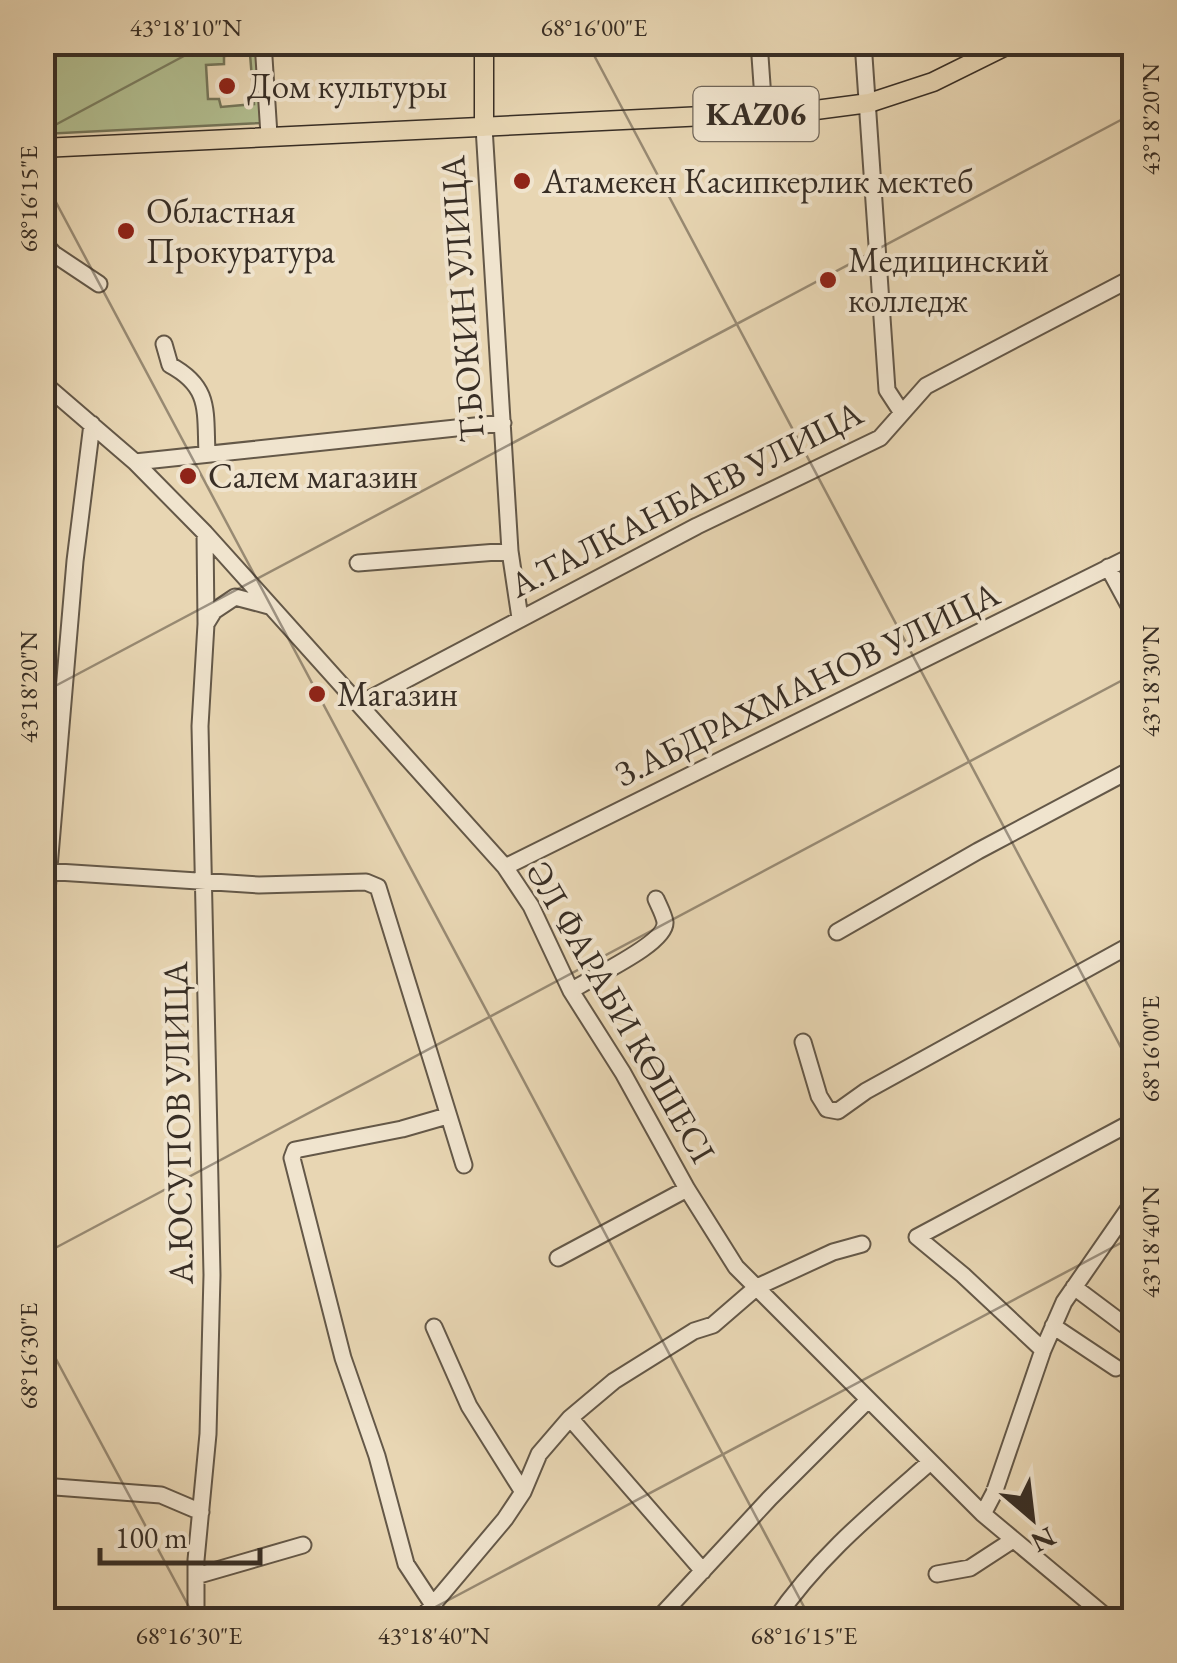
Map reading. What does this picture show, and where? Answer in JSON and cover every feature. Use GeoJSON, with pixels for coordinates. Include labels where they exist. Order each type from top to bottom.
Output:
{"type":"FeatureCollection","features":[{"type":"Feature","properties":{"kind":"main road","name":"Т.БОКИН УЛИЦА"},"geometry":{"type":"LineString","coordinates":[[484,42],[484,127]]}},
{"type":"Feature","properties":{"kind":"main road","name":"KАZ06"},"geometry":{"type":"LineString","coordinates":[[42,148],[764,113],[869,103],[933,82],[1014,42]]}},
{"type":"Feature","properties":{"kind":"street"},"geometry":{"type":"LineString","coordinates":[[263,42],[270,135]]}},
{"type":"Feature","properties":{"kind":"street"},"geometry":{"type":"LineString","coordinates":[[759,42],[764,113]]}},
{"type":"Feature","properties":{"kind":"street"},"geometry":{"type":"LineString","coordinates":[[863,42],[887,390],[902,413]]}},
{"type":"Feature","properties":{"kind":"street","name":"Т.БОКИН УЛИЦА"},"geometry":{"type":"LineString","coordinates":[[484,127],[510,551],[520,618]]}},
{"type":"Feature","properties":{"kind":"street"},"geometry":{"type":"LineString","coordinates":[[42,241],[54,254],[98,284]]}},
{"type":"Feature","properties":{"kind":"street","name":"А.ТАЛКАНБАЕВ УЛИЦА"},"geometry":{"type":"LineString","coordinates":[[360,704],[697,526],[880,438],[926,386],[1134,277]]}},
{"type":"Feature","properties":{"kind":"street"},"geometry":{"type":"LineString","coordinates":[[164,344],[170,365],[190,376],[204,397],[207,452]]}},
{"type":"Feature","properties":{"kind":"street","name":"ӘЛ ФАРАБИ КӨШЕСІ"},"geometry":{"type":"LineString","coordinates":[[42,382],[135,462],[204,533],[505,867],[530,906],[571,990],[736,1267],[983,1514],[1110,1620]]}},
{"type":"Feature","properties":{"kind":"street"},"geometry":{"type":"LineString","coordinates":[[42,950],[45,871],[92,424]]}},
{"type":"Feature","properties":{"kind":"street"},"geometry":{"type":"LineString","coordinates":[[135,462],[503,424]]}},
{"type":"Feature","properties":{"kind":"street","name":"А.ЮСУПОВ УЛИЦА"},"geometry":{"type":"LineString","coordinates":[[196,1620],[208,1434],[212,1275],[200,726],[206,624],[204,533]]}},
{"type":"Feature","properties":{"kind":"street"},"geometry":{"type":"LineString","coordinates":[[358,563],[510,551]]}},
{"type":"Feature","properties":{"kind":"street","name":"З.АБДРАХМАНОВ УЛИЦА"},"geometry":{"type":"LineString","coordinates":[[505,867],[1134,554]]}},
{"type":"Feature","properties":{"kind":"street"},"geometry":{"type":"LineString","coordinates":[[1108,567],[1134,615]]}},
{"type":"Feature","properties":{"kind":"street"},"geometry":{"type":"LineString","coordinates":[[206,624],[214,610],[235,598],[272,606]]}},
{"type":"Feature","properties":{"kind":"street"},"geometry":{"type":"LineString","coordinates":[[42,709],[62,708]]}},
{"type":"Feature","properties":{"kind":"street"},"geometry":{"type":"LineString","coordinates":[[837,932],[1134,768]]}},
{"type":"Feature","properties":{"kind":"street"},"geometry":{"type":"LineString","coordinates":[[45,871],[204,882],[366,882],[378,886],[464,1166]]}},
{"type":"Feature","properties":{"kind":"street"},"geometry":{"type":"LineString","coordinates":[[571,990],[663,932],[665,922],[656,899]]}},
{"type":"Feature","properties":{"kind":"street"},"geometry":{"type":"LineString","coordinates":[[803,1042],[819,1096],[827,1109],[838,1111],[964,1036],[1134,943]]}},
{"type":"Feature","properties":{"kind":"street"},"geometry":{"type":"LineString","coordinates":[[433,1605],[406,1564],[377,1456],[343,1358],[292,1158],[295,1150],[448,1116]]}},
{"type":"Feature","properties":{"kind":"street"},"geometry":{"type":"LineString","coordinates":[[1043,1350],[963,1274],[917,1237],[1134,1122]]}},
{"type":"Feature","properties":{"kind":"street"},"geometry":{"type":"LineString","coordinates":[[558,1258],[687,1188]]}},
{"type":"Feature","properties":{"kind":"street"},"geometry":{"type":"LineString","coordinates":[[983,1514],[1053,1326],[1074,1287],[1134,1202]]}},
{"type":"Feature","properties":{"kind":"street"},"geometry":{"type":"LineString","coordinates":[[420,1620],[505,1519],[524,1492],[539,1454],[570,1418],[614,1381],[694,1331],[714,1325],[757,1288],[833,1252],[862,1244]]}},
{"type":"Feature","properties":{"kind":"street"},"geometry":{"type":"LineString","coordinates":[[1074,1287],[1134,1332]]}},
{"type":"Feature","properties":{"kind":"street"},"geometry":{"type":"LineString","coordinates":[[1053,1326],[1116,1368]]}},
{"type":"Feature","properties":{"kind":"street"},"geometry":{"type":"LineString","coordinates":[[434,1327],[469,1406],[524,1492]]}},
{"type":"Feature","properties":{"kind":"street"},"geometry":{"type":"LineString","coordinates":[[657,1620],[867,1401]]}},
{"type":"Feature","properties":{"kind":"street"},"geometry":{"type":"LineString","coordinates":[[570,1418],[703,1571]]}},
{"type":"Feature","properties":{"kind":"street"},"geometry":{"type":"LineString","coordinates":[[775,1620],[846,1535],[929,1463]]}},
{"type":"Feature","properties":{"kind":"street"},"geometry":{"type":"LineString","coordinates":[[42,1486],[161,1495],[201,1512]]}},
{"type":"Feature","properties":{"kind":"street"},"geometry":{"type":"LineString","coordinates":[[937,1574],[970,1568],[1013,1540]]}},
{"type":"Feature","properties":{"kind":"street"},"geometry":{"type":"LineString","coordinates":[[196,1576],[303,1545]]}},
{"type":"Feature","properties":{"kind":"green space"},"geometry":{"type":"Polygon","coordinates":[[[43,43],[256,43],[261,123],[43,134],[43,43]],[[250,54],[224,56],[224,64],[206,65],[208,99],[219,99],[221,107],[254,104],[250,54]]]}},
{"type":"Feature","properties":{"kind":"place","name":"Дом культуры"},"geometry":{"type":"Point","coordinates":[227,86]}},
{"type":"Feature","properties":{"kind":"place","name":"Атамекен Касипкерлик мектеб"},"geometry":{"type":"Point","coordinates":[522,181]}},
{"type":"Feature","properties":{"kind":"place","name":"Областная Прокуратура"},"geometry":{"type":"Point","coordinates":[126,231]}},
{"type":"Feature","properties":{"kind":"place","name":"Медицинский колледж"},"geometry":{"type":"Point","coordinates":[828,280]}},
{"type":"Feature","properties":{"kind":"place","name":"Салем магазин"},"geometry":{"type":"Point","coordinates":[188,476]}},
{"type":"Feature","properties":{"kind":"place","name":"Магазин"},"geometry":{"type":"Point","coordinates":[317,694]}}]}
